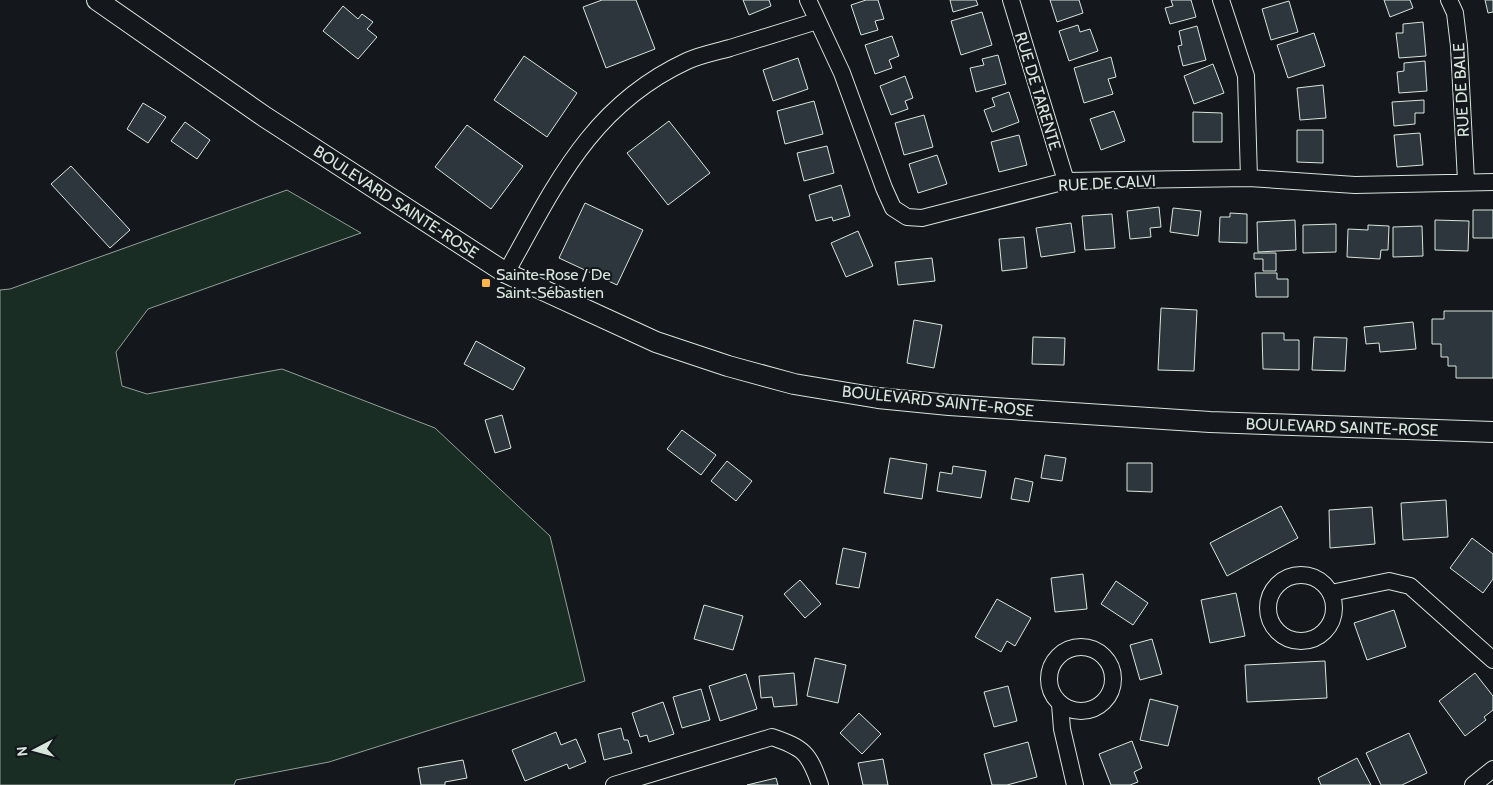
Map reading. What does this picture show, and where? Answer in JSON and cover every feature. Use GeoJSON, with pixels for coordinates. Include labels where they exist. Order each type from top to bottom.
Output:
{"type":"FeatureCollection","features":[{"type":"Feature","properties":{"kind":"street","name":"BOULEVARD SAINTE-ROSE"},"geometry":{"type":"LineString","coordinates":[[97,0],[264,117],[506,273],[656,342],[728,366],[794,384],[878,398],[1200,422],[1493,432]]}},
{"type":"Feature","properties":{"kind":"street","name":"RUE DE CALVI"},"geometry":{"type":"LineString","coordinates":[[808,0],[842,73],[893,208],[907,217],[922,218],[1066,181],[1249,178],[1355,185],[1466,181],[1493,182]]}},
{"type":"Feature","properties":{"kind":"street","name":"RUE DE TARENTE"},"geometry":{"type":"LineString","coordinates":[[1010,0],[1066,181]]}},
{"type":"Feature","properties":{"kind":"street"},"geometry":{"type":"LineString","coordinates":[[1221,0],[1246,76],[1249,178]]}},
{"type":"Feature","properties":{"kind":"street","name":"RUE DE BALE"},"geometry":{"type":"LineString","coordinates":[[1449,0],[1455,13],[1459,46],[1466,181]]}},
{"type":"Feature","properties":{"kind":"street"},"geometry":{"type":"LineString","coordinates":[[506,273],[568,163],[590,135],[624,101],[656,78],[688,61],[817,20]]}},
{"type":"Feature","properties":{"kind":"street"},"geometry":{"type":"LineString","coordinates":[[1307,575],[1325,584],[1331,593],[1334,604],[1333,616],[1329,626],[1311,640],[1300,641],[1288,638],[1279,632],[1272,623],[1268,612],[1269,601],[1276,587],[1287,577],[1307,575]]}},
{"type":"Feature","properties":{"kind":"street"},"geometry":{"type":"LineString","coordinates":[[1331,593],[1389,581],[1410,586],[1493,660]]}},
{"type":"Feature","properties":{"kind":"street"},"geometry":{"type":"LineString","coordinates":[[1060,704],[1070,709],[1081,711],[1091,710],[1101,704],[1113,686],[1111,665],[1104,656],[1086,646],[1065,650],[1057,657],[1048,676],[1049,686],[1060,704],[1062,729],[1075,785]]}},
{"type":"Feature","properties":{"kind":"street"},"geometry":{"type":"LineString","coordinates":[[614,785],[772,737],[797,745],[812,763],[820,785]]}},
{"type":"Feature","properties":{"kind":"street"},"geometry":{"type":"LineString","coordinates":[[1473,785],[1493,769]]}},
{"type":"Feature","properties":{"kind":"green space"},"geometry":{"type":"Polygon","coordinates":[[[287,190],[361,233],[148,309],[116,352],[122,386],[147,394],[282,369],[435,428],[550,536],[585,681],[329,762],[236,780],[234,785],[0,785],[0,290],[10,289],[287,190]]]}},
{"type":"Feature","properties":{"kind":"building"},"geometry":{"type":"Polygon","coordinates":[[[602,0],[636,0],[655,49],[606,68],[583,7],[602,0]]]}},
{"type":"Feature","properties":{"kind":"building"},"geometry":{"type":"Polygon","coordinates":[[[743,0],[769,0],[771,6],[749,15],[743,0]]]}},
{"type":"Feature","properties":{"kind":"building"},"geometry":{"type":"Polygon","coordinates":[[[866,0],[878,0],[884,19],[875,21],[878,30],[861,35],[851,5],[866,0]]]}},
{"type":"Feature","properties":{"kind":"building"},"geometry":{"type":"Polygon","coordinates":[[[950,0],[976,0],[978,5],[953,12],[950,0]]]}},
{"type":"Feature","properties":{"kind":"building"},"geometry":{"type":"Polygon","coordinates":[[[1050,0],[1079,0],[1083,13],[1057,22],[1050,0]]]}},
{"type":"Feature","properties":{"kind":"building"},"geometry":{"type":"Polygon","coordinates":[[[1171,0],[1191,0],[1196,17],[1170,24],[1165,8],[1173,6],[1171,0]]]}},
{"type":"Feature","properties":{"kind":"building"},"geometry":{"type":"Polygon","coordinates":[[[1384,0],[1410,0],[1413,8],[1390,17],[1384,0]]]}},
{"type":"Feature","properties":{"kind":"building"},"geometry":{"type":"Polygon","coordinates":[[[1485,0],[1493,0],[1493,12],[1488,13],[1485,0]]]}},
{"type":"Feature","properties":{"kind":"building"},"geometry":{"type":"Polygon","coordinates":[[[1289,1],[1298,32],[1271,40],[1262,9],[1289,1]]]}},
{"type":"Feature","properties":{"kind":"building"},"geometry":{"type":"Polygon","coordinates":[[[343,6],[358,19],[362,14],[373,22],[367,29],[377,37],[358,59],[323,31],[343,6]]]}},
{"type":"Feature","properties":{"kind":"building"},"geometry":{"type":"Polygon","coordinates":[[[982,12],[992,45],[961,55],[951,21],[982,12]]]}},
{"type":"Feature","properties":{"kind":"building"},"geometry":{"type":"Polygon","coordinates":[[[1423,22],[1426,56],[1399,58],[1396,33],[1403,33],[1403,24],[1423,22]]]}},
{"type":"Feature","properties":{"kind":"building"},"geometry":{"type":"Polygon","coordinates":[[[1078,25],[1080,32],[1090,29],[1098,51],[1069,61],[1059,31],[1078,25]]]}},
{"type":"Feature","properties":{"kind":"building"},"geometry":{"type":"Polygon","coordinates":[[[1197,26],[1206,60],[1183,66],[1178,46],[1182,45],[1179,31],[1197,26]]]}},
{"type":"Feature","properties":{"kind":"building"},"geometry":{"type":"Polygon","coordinates":[[[1314,33],[1325,66],[1288,78],[1277,45],[1314,33]]]}},
{"type":"Feature","properties":{"kind":"building"},"geometry":{"type":"Polygon","coordinates":[[[892,36],[899,56],[889,60],[892,68],[875,74],[865,45],[892,36]]]}},
{"type":"Feature","properties":{"kind":"building"},"geometry":{"type":"Polygon","coordinates":[[[998,55],[1006,84],[976,92],[970,68],[984,65],[982,59],[998,55]]]}},
{"type":"Feature","properties":{"kind":"building"},"geometry":{"type":"Polygon","coordinates":[[[524,56],[577,93],[547,137],[494,100],[524,56]]]}},
{"type":"Feature","properties":{"kind":"building"},"geometry":{"type":"Polygon","coordinates":[[[1111,57],[1116,77],[1108,79],[1113,94],[1084,103],[1074,68],[1111,57]]]}},
{"type":"Feature","properties":{"kind":"building"},"geometry":{"type":"Polygon","coordinates":[[[798,58],[808,89],[773,101],[763,70],[798,58]]]}},
{"type":"Feature","properties":{"kind":"building"},"geometry":{"type":"Polygon","coordinates":[[[1425,61],[1427,91],[1399,93],[1397,72],[1404,71],[1404,63],[1425,61]]]}},
{"type":"Feature","properties":{"kind":"building"},"geometry":{"type":"Polygon","coordinates":[[[1213,64],[1224,93],[1194,104],[1184,76],[1213,64]]]}},
{"type":"Feature","properties":{"kind":"building"},"geometry":{"type":"Polygon","coordinates":[[[905,76],[913,98],[905,101],[908,109],[891,115],[880,86],[905,76]]]}},
{"type":"Feature","properties":{"kind":"building"},"geometry":{"type":"Polygon","coordinates":[[[1323,85],[1326,118],[1300,120],[1297,88],[1323,85]]]}},
{"type":"Feature","properties":{"kind":"building"},"geometry":{"type":"Polygon","coordinates":[[[1009,92],[1019,122],[992,132],[984,110],[995,106],[992,98],[1009,92]]]}},
{"type":"Feature","properties":{"kind":"building"},"geometry":{"type":"Polygon","coordinates":[[[1424,100],[1424,113],[1415,113],[1415,124],[1394,126],[1392,102],[1424,100]]]}},
{"type":"Feature","properties":{"kind":"building"},"geometry":{"type":"Polygon","coordinates":[[[814,101],[823,134],[785,144],[777,111],[814,101]]]}},
{"type":"Feature","properties":{"kind":"building"},"geometry":{"type":"Polygon","coordinates":[[[143,103],[166,117],[148,143],[127,129],[143,103]]]}},
{"type":"Feature","properties":{"kind":"building"},"geometry":{"type":"Polygon","coordinates":[[[1114,111],[1125,141],[1101,150],[1090,119],[1114,111]]]}},
{"type":"Feature","properties":{"kind":"building"},"geometry":{"type":"Polygon","coordinates":[[[1193,112],[1222,113],[1222,142],[1193,142],[1193,112]]]}},
{"type":"Feature","properties":{"kind":"building"},"geometry":{"type":"Polygon","coordinates":[[[924,115],[933,147],[904,155],[895,123],[924,115]]]}},
{"type":"Feature","properties":{"kind":"building"},"geometry":{"type":"Polygon","coordinates":[[[669,121],[710,173],[668,205],[627,153],[669,121]]]}},
{"type":"Feature","properties":{"kind":"building"},"geometry":{"type":"Polygon","coordinates":[[[185,122],[210,140],[197,159],[171,141],[185,122]]]}},
{"type":"Feature","properties":{"kind":"building"},"geometry":{"type":"Polygon","coordinates":[[[467,125],[523,166],[491,209],[435,167],[467,125]]]}},
{"type":"Feature","properties":{"kind":"building"},"geometry":{"type":"Polygon","coordinates":[[[1297,130],[1323,130],[1323,163],[1297,162],[1297,130]]]}},
{"type":"Feature","properties":{"kind":"building"},"geometry":{"type":"Polygon","coordinates":[[[1420,133],[1423,165],[1397,167],[1394,135],[1420,133]]]}},
{"type":"Feature","properties":{"kind":"building"},"geometry":{"type":"Polygon","coordinates":[[[1019,135],[1027,165],[999,172],[991,142],[1019,135]]]}},
{"type":"Feature","properties":{"kind":"building"},"geometry":{"type":"Polygon","coordinates":[[[827,146],[834,173],[804,181],[797,153],[827,146]]]}},
{"type":"Feature","properties":{"kind":"building"},"geometry":{"type":"Polygon","coordinates":[[[937,155],[947,184],[918,193],[909,164],[937,155]]]}},
{"type":"Feature","properties":{"kind":"building"},"geometry":{"type":"Polygon","coordinates":[[[71,166],[130,230],[110,248],[51,184],[71,166]]]}},
{"type":"Feature","properties":{"kind":"building"},"geometry":{"type":"Polygon","coordinates":[[[841,185],[850,216],[833,221],[832,217],[816,221],[809,195],[841,185]]]}},
{"type":"Feature","properties":{"kind":"building"},"geometry":{"type":"Polygon","coordinates":[[[585,203],[643,230],[617,285],[559,258],[585,203]]]}},
{"type":"Feature","properties":{"kind":"building"},"geometry":{"type":"Polygon","coordinates":[[[1159,207],[1161,227],[1150,228],[1151,237],[1130,239],[1127,211],[1159,207]]]}},
{"type":"Feature","properties":{"kind":"building"},"geometry":{"type":"Polygon","coordinates":[[[1173,208],[1201,211],[1198,236],[1170,232],[1173,208]]]}},
{"type":"Feature","properties":{"kind":"building"},"geometry":{"type":"Polygon","coordinates":[[[1473,210],[1493,210],[1493,238],[1473,238],[1473,210]]]}},
{"type":"Feature","properties":{"kind":"building"},"geometry":{"type":"Polygon","coordinates":[[[1230,213],[1247,214],[1247,243],[1219,242],[1220,217],[1230,217],[1230,213]]]}},
{"type":"Feature","properties":{"kind":"building"},"geometry":{"type":"Polygon","coordinates":[[[1112,214],[1115,248],[1085,250],[1082,216],[1112,214]]]}},
{"type":"Feature","properties":{"kind":"building"},"geometry":{"type":"Polygon","coordinates":[[[1295,220],[1296,250],[1258,252],[1257,222],[1295,220]]]}},
{"type":"Feature","properties":{"kind":"building"},"geometry":{"type":"Polygon","coordinates":[[[1435,220],[1469,221],[1468,251],[1435,250],[1435,220]]]}},
{"type":"Feature","properties":{"kind":"building"},"geometry":{"type":"Polygon","coordinates":[[[1071,223],[1075,252],[1041,257],[1036,228],[1071,223]]]}},
{"type":"Feature","properties":{"kind":"building"},"geometry":{"type":"Polygon","coordinates":[[[1336,224],[1336,252],[1303,253],[1303,225],[1336,224]]]}},
{"type":"Feature","properties":{"kind":"building"},"geometry":{"type":"Polygon","coordinates":[[[1368,225],[1389,226],[1388,250],[1381,250],[1380,259],[1347,257],[1348,229],[1368,230],[1368,225]]]}},
{"type":"Feature","properties":{"kind":"building"},"geometry":{"type":"Polygon","coordinates":[[[1422,226],[1423,256],[1393,257],[1393,227],[1422,226]]]}},
{"type":"Feature","properties":{"kind":"building"},"geometry":{"type":"Polygon","coordinates":[[[858,231],[873,266],[846,277],[831,243],[858,231]]]}},
{"type":"Feature","properties":{"kind":"building"},"geometry":{"type":"Polygon","coordinates":[[[1024,237],[1027,268],[1002,271],[999,239],[1024,237]]]}},
{"type":"Feature","properties":{"kind":"building"},"geometry":{"type":"Polygon","coordinates":[[[1254,253],[1276,253],[1276,271],[1263,271],[1263,259],[1254,259],[1254,253]]]}},
{"type":"Feature","properties":{"kind":"building"},"geometry":{"type":"Polygon","coordinates":[[[932,258],[935,281],[898,285],[895,262],[932,258]]]}},
{"type":"Feature","properties":{"kind":"building"},"geometry":{"type":"Polygon","coordinates":[[[1255,273],[1277,273],[1277,279],[1288,279],[1288,297],[1256,297],[1255,273]]]}},
{"type":"Feature","properties":{"kind":"building"},"geometry":{"type":"Polygon","coordinates":[[[1161,308],[1197,310],[1194,371],[1158,370],[1161,308]]]}},
{"type":"Feature","properties":{"kind":"building"},"geometry":{"type":"Polygon","coordinates":[[[1444,311],[1493,311],[1493,378],[1456,378],[1456,366],[1448,366],[1448,357],[1441,357],[1441,344],[1432,344],[1432,319],[1444,319],[1444,311]]]}},
{"type":"Feature","properties":{"kind":"building"},"geometry":{"type":"Polygon","coordinates":[[[914,320],[942,325],[934,368],[907,363],[914,320]]]}},
{"type":"Feature","properties":{"kind":"building"},"geometry":{"type":"Polygon","coordinates":[[[1413,322],[1416,349],[1380,352],[1379,343],[1366,344],[1364,327],[1413,322]]]}},
{"type":"Feature","properties":{"kind":"building"},"geometry":{"type":"Polygon","coordinates":[[[1262,333],[1284,333],[1284,340],[1299,340],[1299,370],[1263,369],[1262,333]]]}},
{"type":"Feature","properties":{"kind":"building"},"geometry":{"type":"Polygon","coordinates":[[[1033,337],[1065,338],[1064,365],[1032,364],[1033,337]]]}},
{"type":"Feature","properties":{"kind":"building"},"geometry":{"type":"Polygon","coordinates":[[[1314,337],[1347,338],[1345,371],[1312,370],[1314,337]]]}},
{"type":"Feature","properties":{"kind":"building"},"geometry":{"type":"Polygon","coordinates":[[[476,341],[525,368],[513,390],[464,364],[476,341]]]}},
{"type":"Feature","properties":{"kind":"building"},"geometry":{"type":"Polygon","coordinates":[[[502,415],[511,448],[495,453],[485,420],[502,415]]]}},
{"type":"Feature","properties":{"kind":"building"},"geometry":{"type":"Polygon","coordinates":[[[682,430],[716,455],[701,475],[667,449],[682,430]]]}},
{"type":"Feature","properties":{"kind":"building"},"geometry":{"type":"Polygon","coordinates":[[[1045,455],[1066,458],[1062,481],[1041,478],[1045,455]]]}},
{"type":"Feature","properties":{"kind":"building"},"geometry":{"type":"Polygon","coordinates":[[[890,458],[927,464],[922,499],[884,493],[890,458]]]}},
{"type":"Feature","properties":{"kind":"building"},"geometry":{"type":"Polygon","coordinates":[[[727,461],[752,481],[736,501],[711,481],[727,461]]]}},
{"type":"Feature","properties":{"kind":"building"},"geometry":{"type":"Polygon","coordinates":[[[1127,463],[1152,463],[1152,492],[1127,491],[1127,463]]]}},
{"type":"Feature","properties":{"kind":"building"},"geometry":{"type":"Polygon","coordinates":[[[953,466],[986,471],[981,498],[937,491],[940,472],[952,474],[953,466]]]}},
{"type":"Feature","properties":{"kind":"building"},"geometry":{"type":"Polygon","coordinates":[[[1015,478],[1033,482],[1029,502],[1011,499],[1015,478]]]}},
{"type":"Feature","properties":{"kind":"building"},"geometry":{"type":"Polygon","coordinates":[[[1446,500],[1448,537],[1403,540],[1401,503],[1446,500]]]}},
{"type":"Feature","properties":{"kind":"building"},"geometry":{"type":"Polygon","coordinates":[[[1281,506],[1298,538],[1227,576],[1210,543],[1281,506]]]}},
{"type":"Feature","properties":{"kind":"building"},"geometry":{"type":"Polygon","coordinates":[[[1372,507],[1375,544],[1330,548],[1329,510],[1372,507]]]}},
{"type":"Feature","properties":{"kind":"building"},"geometry":{"type":"Polygon","coordinates":[[[1472,538],[1493,554],[1493,579],[1483,593],[1450,568],[1472,538]]]}},
{"type":"Feature","properties":{"kind":"building"},"geometry":{"type":"Polygon","coordinates":[[[843,548],[866,553],[859,588],[836,584],[843,548]]]}},
{"type":"Feature","properties":{"kind":"building"},"geometry":{"type":"Polygon","coordinates":[[[1083,574],[1087,609],[1055,612],[1051,578],[1083,574]]]}},
{"type":"Feature","properties":{"kind":"building"},"geometry":{"type":"Polygon","coordinates":[[[800,580],[821,604],[805,618],[784,594],[800,580]]]}},
{"type":"Feature","properties":{"kind":"building"},"geometry":{"type":"Polygon","coordinates":[[[1116,581],[1148,603],[1133,625],[1101,604],[1116,581]]]}},
{"type":"Feature","properties":{"kind":"building"},"geometry":{"type":"Polygon","coordinates":[[[1236,593],[1245,636],[1210,643],[1201,600],[1236,593]]]}},
{"type":"Feature","properties":{"kind":"building"},"geometry":{"type":"Polygon","coordinates":[[[997,599],[1031,618],[1015,646],[1007,641],[1001,652],[975,637],[997,599]]]}},
{"type":"Feature","properties":{"kind":"building"},"geometry":{"type":"Polygon","coordinates":[[[704,605],[743,616],[733,650],[694,639],[704,605]]]}},
{"type":"Feature","properties":{"kind":"building"},"geometry":{"type":"Polygon","coordinates":[[[1394,610],[1406,647],[1367,660],[1354,623],[1394,610]]]}},
{"type":"Feature","properties":{"kind":"building"},"geometry":{"type":"Polygon","coordinates":[[[1152,639],[1162,674],[1140,680],[1130,645],[1152,639]]]}},
{"type":"Feature","properties":{"kind":"building"},"geometry":{"type":"Polygon","coordinates":[[[815,658],[846,665],[838,703],[807,696],[815,658]]]}},
{"type":"Feature","properties":{"kind":"building"},"geometry":{"type":"Polygon","coordinates":[[[1325,661],[1327,698],[1247,702],[1245,665],[1325,661]]]}},
{"type":"Feature","properties":{"kind":"building"},"geometry":{"type":"Polygon","coordinates":[[[794,673],[797,705],[774,707],[772,697],[761,698],[759,676],[794,673]]]}},
{"type":"Feature","properties":{"kind":"building"},"geometry":{"type":"Polygon","coordinates":[[[1475,673],[1493,696],[1493,710],[1484,717],[1486,720],[1465,736],[1439,701],[1475,673]]]}},
{"type":"Feature","properties":{"kind":"building"},"geometry":{"type":"Polygon","coordinates":[[[746,674],[757,709],[720,721],[709,686],[746,674]]]}},
{"type":"Feature","properties":{"kind":"building"},"geometry":{"type":"Polygon","coordinates":[[[1008,686],[1017,721],[994,727],[984,692],[1008,686]]]}},
{"type":"Feature","properties":{"kind":"building"},"geometry":{"type":"Polygon","coordinates":[[[701,689],[710,720],[682,728],[673,697],[701,689]]]}},
{"type":"Feature","properties":{"kind":"building"},"geometry":{"type":"Polygon","coordinates":[[[1150,699],[1178,706],[1168,746],[1140,740],[1150,699]]]}},
{"type":"Feature","properties":{"kind":"building"},"geometry":{"type":"Polygon","coordinates":[[[663,702],[674,734],[649,742],[647,735],[640,737],[632,713],[663,702]]]}},
{"type":"Feature","properties":{"kind":"building"},"geometry":{"type":"Polygon","coordinates":[[[859,713],[881,734],[862,754],[840,733],[859,713]]]}},
{"type":"Feature","properties":{"kind":"building"},"geometry":{"type":"Polygon","coordinates":[[[621,728],[624,740],[628,740],[632,753],[604,760],[598,734],[621,728]]]}},
{"type":"Feature","properties":{"kind":"building"},"geometry":{"type":"Polygon","coordinates":[[[556,732],[561,745],[576,739],[586,762],[569,769],[567,764],[525,781],[512,750],[556,732]]]}},
{"type":"Feature","properties":{"kind":"building"},"geometry":{"type":"Polygon","coordinates":[[[1409,733],[1427,773],[1402,785],[1381,785],[1366,753],[1409,733]]]}},
{"type":"Feature","properties":{"kind":"building"},"geometry":{"type":"Polygon","coordinates":[[[1132,741],[1142,768],[1134,772],[1138,782],[1130,785],[1111,785],[1099,754],[1132,741]]]}},
{"type":"Feature","properties":{"kind":"building"},"geometry":{"type":"Polygon","coordinates":[[[1028,742],[1037,777],[1007,785],[992,785],[984,754],[1028,742]]]}},
{"type":"Feature","properties":{"kind":"building"},"geometry":{"type":"Polygon","coordinates":[[[1357,758],[1371,785],[1321,785],[1318,778],[1357,758]]]}},
{"type":"Feature","properties":{"kind":"building"},"geometry":{"type":"Polygon","coordinates":[[[883,759],[888,785],[863,785],[858,763],[883,759]]]}},
{"type":"Feature","properties":{"kind":"building"},"geometry":{"type":"Polygon","coordinates":[[[463,760],[467,778],[445,782],[445,785],[421,785],[418,768],[463,760]]]}},
{"type":"Feature","properties":{"kind":"building"},"geometry":{"type":"Polygon","coordinates":[[[776,778],[778,785],[747,785],[776,778]]]}},
{"type":"Feature","properties":{"kind":"place","name":"Sainte-Rose / De Saint-Sébastien"},"geometry":{"type":"Point","coordinates":[486,283]}}]}
